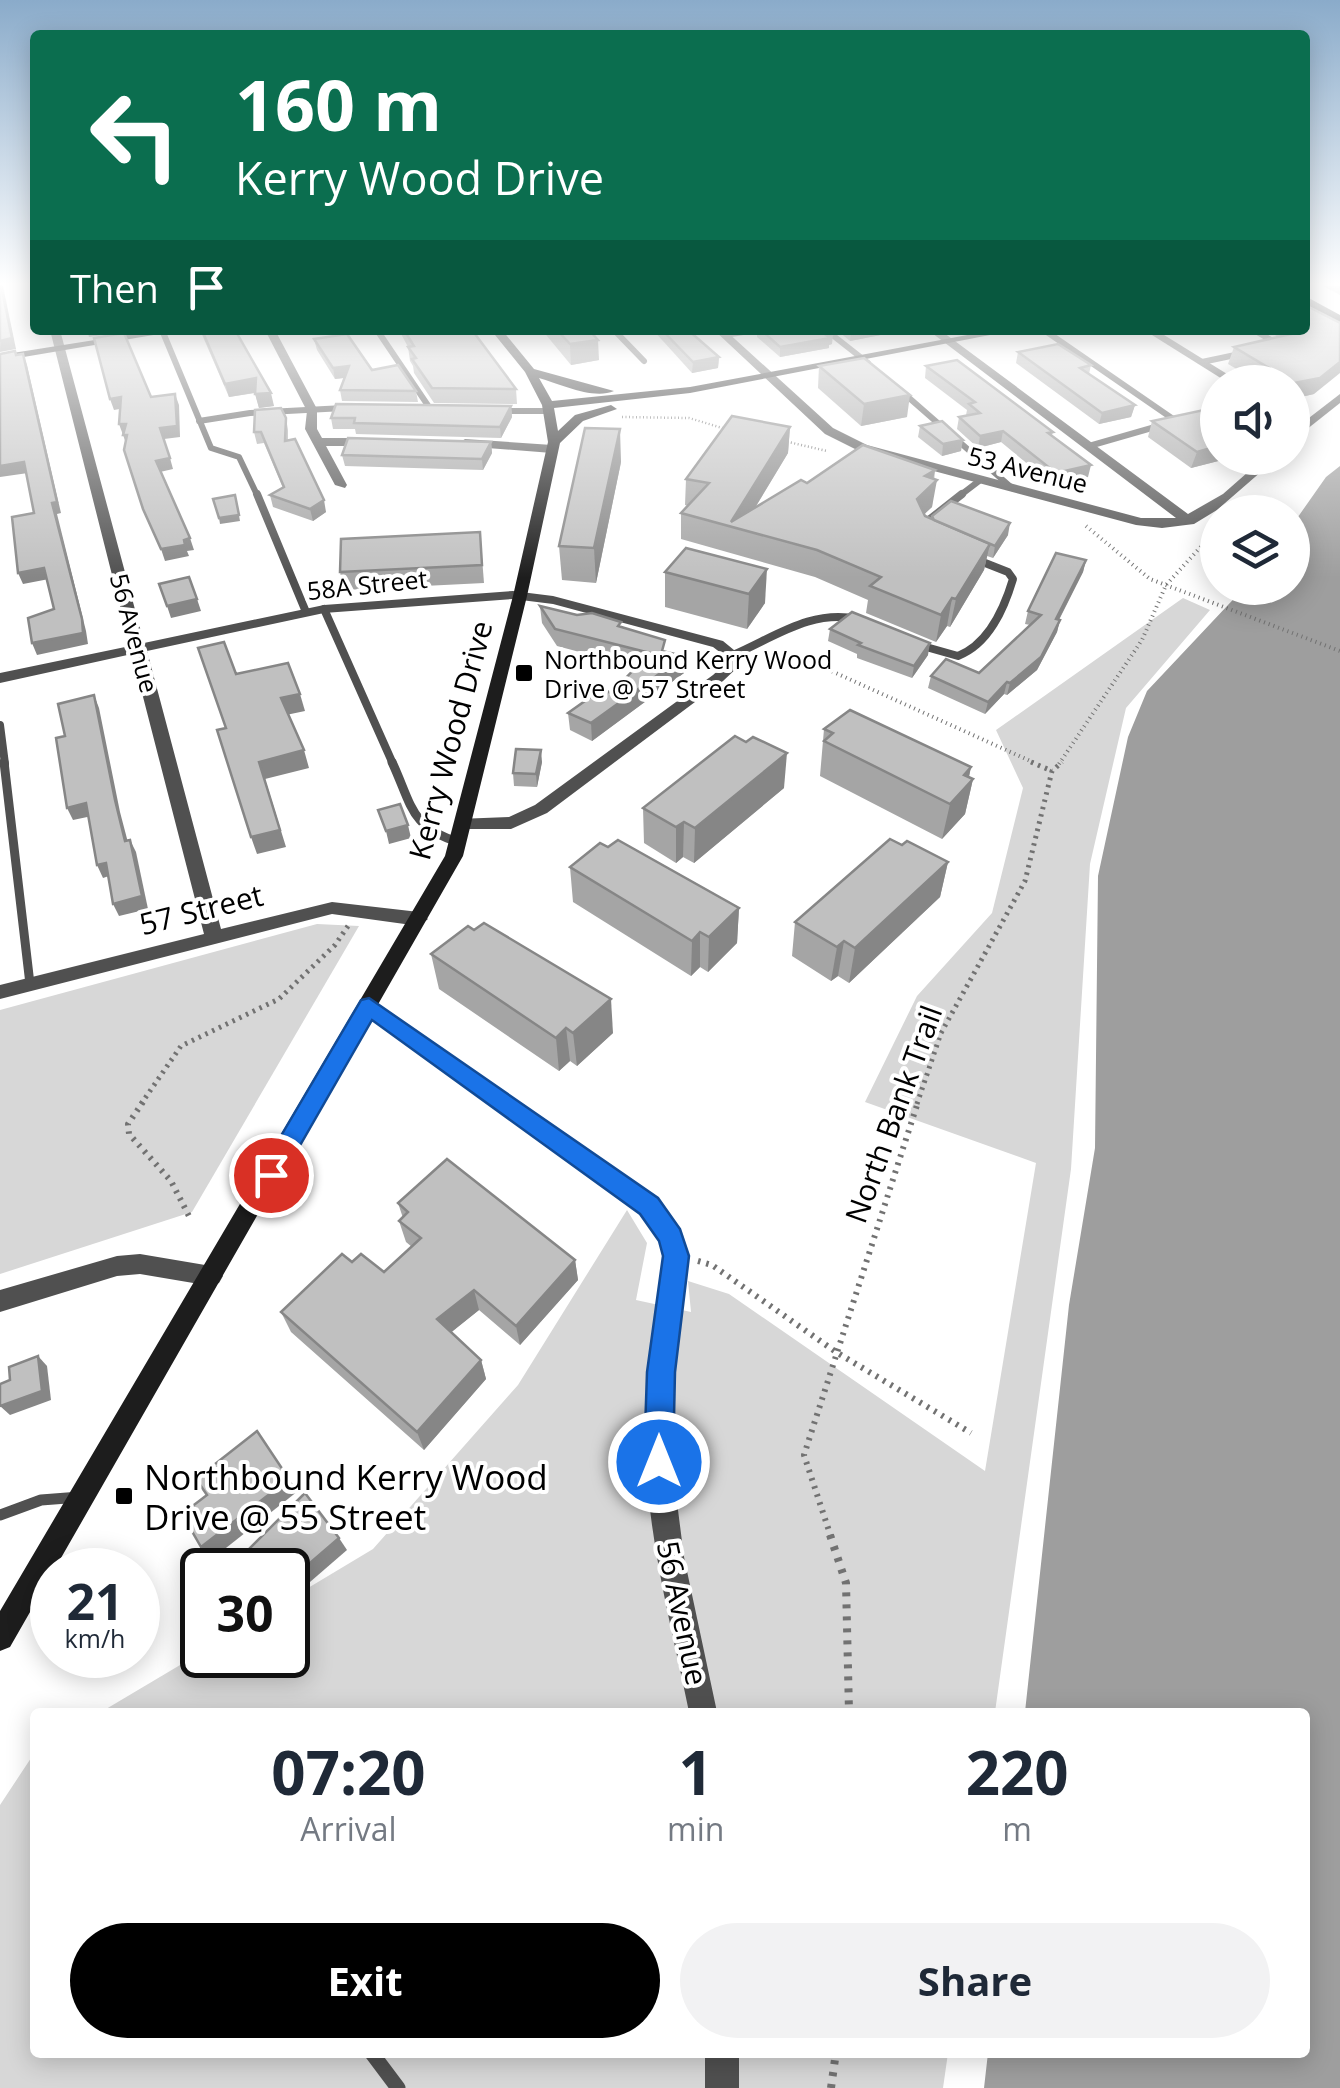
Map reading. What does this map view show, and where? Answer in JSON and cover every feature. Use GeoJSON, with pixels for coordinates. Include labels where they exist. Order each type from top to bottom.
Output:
{"type":"FeatureCollection","features":[{"type":"Feature","properties":{"kind":"street","name":"56 Avenue"},"geometry":{"type":"LineString","coordinates":[[69,383],[214,937]]}},
{"type":"Feature","properties":{"kind":"street"},"geometry":{"type":"LineString","coordinates":[[297,383],[311,411],[310,426],[341,485]]}},
{"type":"Feature","properties":{"kind":"street","name":"Kerry Wood Drive"},"geometry":{"type":"LineString","coordinates":[[0,1637],[446,875],[461,832],[520,596],[553,446],[549,408],[537,383]]}},
{"type":"Feature","properties":{"kind":"street"},"geometry":{"type":"LineString","coordinates":[[571,383],[591,390],[690,390]]}},
{"type":"Feature","properties":{"kind":"street"},"geometry":{"type":"LineString","coordinates":[[549,408],[725,383]]}},
{"type":"Feature","properties":{"kind":"street","name":"53 Avenue"},"geometry":{"type":"LineString","coordinates":[[778,383],[828,431],[863,448],[1141,522],[1159,525],[1190,521]]}},
{"type":"Feature","properties":{"kind":"street"},"geometry":{"type":"LineString","coordinates":[[1005,383],[1190,521],[1216,506],[1252,475]]}},
{"type":"Feature","properties":{"kind":"street"},"geometry":{"type":"LineString","coordinates":[[453,443],[553,446],[586,415],[690,390]]}},
{"type":"Feature","properties":{"kind":"street"},"geometry":{"type":"LineString","coordinates":[[1310,422],[1340,396]]}},
{"type":"Feature","properties":{"kind":"street"},"geometry":{"type":"LineString","coordinates":[[318,442],[396,442]]}},
{"type":"Feature","properties":{"kind":"street","name":"58A Street"},"geometry":{"type":"LineString","coordinates":[[0,678],[324,608],[520,596],[552,600],[708,641],[733,659]]}},
{"type":"Feature","properties":{"kind":"street"},"geometry":{"type":"LineString","coordinates":[[461,832],[531,815],[718,678],[733,659]]}},
{"type":"Feature","properties":{"kind":"street","name":"57 Street"},"geometry":{"type":"LineString","coordinates":[[0,992],[343,907],[419,919]]}},
{"type":"Feature","properties":{"kind":"street"},"geometry":{"type":"LineString","coordinates":[[369,1006],[649,1206],[671,1237],[676,1256]]}},
{"type":"Feature","properties":{"kind":"street","name":"56 Avenue"},"geometry":{"type":"LineString","coordinates":[[676,1256],[661,1372],[659,1462],[668,1545],[702,1708]]}},
{"type":"Feature","properties":{"kind":"street"},"geometry":{"type":"LineString","coordinates":[[0,1300],[116,1266],[140,1264],[212,1276]]}},
{"type":"Feature","properties":{"kind":"street"},"geometry":{"type":"LineString","coordinates":[[722,2058],[722,2088]]}},
{"type":"Feature","properties":{"kind":"lane"},"geometry":{"type":"LineString","coordinates":[[184,383],[211,448],[239,458],[246,468],[306,612]]}},
{"type":"Feature","properties":{"kind":"lane"},"geometry":{"type":"LineString","coordinates":[[413,383],[429,408]]}},
{"type":"Feature","properties":{"kind":"lane"},"geometry":{"type":"LineString","coordinates":[[1090,446],[1176,421],[1122,383]]}},
{"type":"Feature","properties":{"kind":"lane"},"geometry":{"type":"LineString","coordinates":[[897,387],[1012,488]]}},
{"type":"Feature","properties":{"kind":"lane"},"geometry":{"type":"LineString","coordinates":[[199,421],[357,408]]}},
{"type":"Feature","properties":{"kind":"lane"},"geometry":{"type":"LineString","coordinates":[[418,408],[440,408]]}},
{"type":"Feature","properties":{"kind":"lane"},"geometry":{"type":"LineString","coordinates":[[496,410],[549,408]]}},
{"type":"Feature","properties":{"kind":"lane"},"geometry":{"type":"LineString","coordinates":[[923,536],[922,524],[980,481]]}},
{"type":"Feature","properties":{"kind":"lane"},"geometry":{"type":"LineString","coordinates":[[906,640],[954,656],[965,654],[983,640],[1012,578],[1008,572],[958,552]]}},
{"type":"Feature","properties":{"kind":"lane"},"geometry":{"type":"LineString","coordinates":[[324,608],[419,821],[429,833],[461,832]]}},
{"type":"Feature","properties":{"kind":"lane"},"geometry":{"type":"LineString","coordinates":[[733,659],[817,618],[848,616],[871,625]]}},
{"type":"Feature","properties":{"kind":"lane"},"geometry":{"type":"LineString","coordinates":[[0,725],[30,984]]}},
{"type":"Feature","properties":{"kind":"lane"},"geometry":{"type":"LineString","coordinates":[[0,1515],[41,1500],[81,1497]]}},
{"type":"Feature","properties":{"kind":"lane"},"geometry":{"type":"LineString","coordinates":[[376,2058],[398,2088]]}},
{"type":"Feature","properties":{"kind":"path"},"geometry":{"type":"LineString","coordinates":[[613,416],[681,418],[730,430]]}},
{"type":"Feature","properties":{"kind":"path"},"geometry":{"type":"LineString","coordinates":[[771,438],[833,452]]}},
{"type":"Feature","properties":{"kind":"path"},"geometry":{"type":"LineString","coordinates":[[1078,522],[1139,573],[1340,651]]}},
{"type":"Feature","properties":{"kind":"path","name":"North Bank Trail"},"geometry":{"type":"LineString","coordinates":[[849,1708],[846,1583],[804,1455],[942,1033],[1025,881],[1052,771],[1068,756],[1142,640],[1166,586],[1200,548]]}},
{"type":"Feature","properties":{"kind":"path"},"geometry":{"type":"LineString","coordinates":[[733,659],[780,654],[808,660],[1052,771]]}},
{"type":"Feature","properties":{"kind":"path"},"geometry":{"type":"LineString","coordinates":[[190,1220],[170,1181],[129,1134],[128,1124],[182,1046],[279,999],[335,944],[353,919]]}},
{"type":"Feature","properties":{"kind":"path"},"geometry":{"type":"LineString","coordinates":[[676,1256],[712,1266],[836,1352],[971,1433]]}},
{"type":"Feature","properties":{"kind":"path"},"geometry":{"type":"LineString","coordinates":[[832,2088],[835,2058]]}},
{"type":"Feature","properties":{"kind":"shaded area"},"geometry":{"type":"Polygon","coordinates":[[[1340,466],[1340,2088],[984,2088],[987,2058],[1310,2058],[1310,1708],[1025,1708],[1069,1305],[1095,1148],[1098,876],[1128,737],[1147,691],[1228,605],[1310,605],[1310,500],[1326,477],[1340,466]]]}},
{"type":"Feature","properties":{"kind":"shaded area"},"geometry":{"type":"Polygon","coordinates":[[[1183,598],[1210,610],[1126,708],[1090,864],[1071,1169],[996,1708],[108,1708],[180,1665],[180,1678],[310,1678],[310,1587],[373,1549],[518,1385],[627,1210],[647,1243],[636,1300],[691,1312],[688,1281],[729,1294],[985,1471],[1036,1163],[865,1102],[917,996],[992,913],[1023,788],[996,730],[1183,598]]]}},
{"type":"Feature","properties":{"kind":"shaded area"},"geometry":{"type":"Polygon","coordinates":[[[317,924],[359,926],[192,1212],[0,1274],[0,1010],[317,924]]]}},
{"type":"Feature","properties":{"kind":"shaded area"},"geometry":{"type":"Polygon","coordinates":[[[30,1760],[30,2058],[947,2058],[943,2088],[0,2088],[0,1805],[30,1760]]]}},
{"type":"Feature","properties":{"kind":"building"},"geometry":{"type":"Polygon","coordinates":[[[0,383],[30,383],[57,502],[52,503],[83,633],[32,643],[28,618],[54,609],[44,568],[18,573],[12,517],[34,513],[24,462],[0,466],[0,383]]]}},
{"type":"Feature","properties":{"kind":"building"},"geometry":{"type":"Polygon","coordinates":[[[106,383],[145,383],[151,397],[175,394],[177,426],[160,428],[170,458],[156,461],[190,538],[184,540],[185,545],[161,549],[124,450],[127,435],[123,435],[126,424],[119,424],[121,397],[110,399],[106,383]]]}},
{"type":"Feature","properties":{"kind":"building"},"geometry":{"type":"Polygon","coordinates":[[[256,383],[266,383],[271,393],[255,394],[256,383]]]}},
{"type":"Feature","properties":{"kind":"building"},"geometry":{"type":"Polygon","coordinates":[[[342,383],[411,383],[416,391],[340,390],[342,383]]]}},
{"type":"Feature","properties":{"kind":"building"},"geometry":{"type":"Polygon","coordinates":[[[429,383],[512,383],[516,389],[432,388],[429,383]]]}},
{"type":"Feature","properties":{"kind":"building"},"geometry":{"type":"Polygon","coordinates":[[[840,383],[896,383],[910,395],[864,404],[840,383]]]}},
{"type":"Feature","properties":{"kind":"building"},"geometry":{"type":"Polygon","coordinates":[[[950,383],[988,383],[1091,465],[1056,473],[1003,431],[980,436],[959,417],[980,413],[969,404],[975,402],[950,383]]]}},
{"type":"Feature","properties":{"kind":"building"},"geometry":{"type":"Polygon","coordinates":[[[1061,383],[1103,383],[1135,405],[1102,413],[1061,383]]]}},
{"type":"Feature","properties":{"kind":"building"},"geometry":{"type":"Polygon","coordinates":[[[336,404],[511,406],[500,427],[354,423],[355,418],[331,418],[336,404]]]}},
{"type":"Feature","properties":{"kind":"building"},"geometry":{"type":"Polygon","coordinates":[[[281,408],[286,418],[285,441],[295,439],[324,500],[310,509],[270,495],[284,487],[261,432],[254,432],[255,410],[281,408]]]}},
{"type":"Feature","properties":{"kind":"building"},"geometry":{"type":"Polygon","coordinates":[[[1200,411],[1200,451],[1197,452],[1152,421],[1200,411]]]}},
{"type":"Feature","properties":{"kind":"building"},"geometry":{"type":"Polygon","coordinates":[[[732,416],[790,427],[731,522],[801,480],[807,483],[863,445],[935,470],[925,476],[937,480],[917,499],[925,516],[990,544],[956,599],[952,598],[941,615],[870,586],[881,577],[817,550],[681,513],[709,483],[686,479],[732,416]]]}},
{"type":"Feature","properties":{"kind":"building"},"geometry":{"type":"Polygon","coordinates":[[[942,421],[963,440],[943,444],[920,426],[942,421]]]}},
{"type":"Feature","properties":{"kind":"building"},"geometry":{"type":"Polygon","coordinates":[[[585,428],[620,429],[594,548],[559,546],[585,428]]]}},
{"type":"Feature","properties":{"kind":"building"},"geometry":{"type":"Polygon","coordinates":[[[348,438],[491,442],[482,459],[342,455],[348,438]]]}},
{"type":"Feature","properties":{"kind":"building"},"geometry":{"type":"Polygon","coordinates":[[[235,495],[239,515],[219,518],[213,499],[235,495]]]}},
{"type":"Feature","properties":{"kind":"building"},"geometry":{"type":"Polygon","coordinates":[[[951,501],[1010,523],[995,546],[934,520],[932,516],[951,501]]]}},
{"type":"Feature","properties":{"kind":"building"},"geometry":{"type":"Polygon","coordinates":[[[480,532],[482,565],[340,572],[341,539],[480,532]]]}},
{"type":"Feature","properties":{"kind":"building"},"geometry":{"type":"Polygon","coordinates":[[[686,548],[767,569],[749,594],[665,572],[686,548]]]}},
{"type":"Feature","properties":{"kind":"building"},"geometry":{"type":"Polygon","coordinates":[[[1056,553],[1086,560],[1041,657],[988,702],[931,676],[946,659],[979,673],[1041,615],[1028,611],[1056,553]]]}},
{"type":"Feature","properties":{"kind":"building"},"geometry":{"type":"Polygon","coordinates":[[[189,577],[197,599],[167,606],[159,584],[189,577]]]}},
{"type":"Feature","properties":{"kind":"building"},"geometry":{"type":"Polygon","coordinates":[[[540,606],[577,615],[592,613],[621,622],[618,626],[665,640],[662,651],[684,656],[591,723],[568,713],[602,689],[611,693],[650,653],[555,629],[540,606]]]}},
{"type":"Feature","properties":{"kind":"building"},"geometry":{"type":"Polygon","coordinates":[[[852,612],[930,643],[914,666],[858,645],[861,643],[830,629],[852,612]]]}},
{"type":"Feature","properties":{"kind":"building"},"geometry":{"type":"Polygon","coordinates":[[[224,642],[236,674],[288,663],[300,694],[281,698],[304,750],[259,762],[280,830],[251,837],[217,730],[226,728],[198,648],[224,642]]]}},
{"type":"Feature","properties":{"kind":"building"},"geometry":{"type":"Polygon","coordinates":[[[94,695],[115,800],[125,841],[130,840],[142,896],[113,904],[106,863],[97,865],[86,803],[67,808],[56,738],[65,736],[58,704],[94,695]]]}},
{"type":"Feature","properties":{"kind":"building"},"geometry":{"type":"Polygon","coordinates":[[[850,710],[971,767],[964,775],[973,779],[950,804],[824,741],[833,733],[824,729],[850,710]]]}},
{"type":"Feature","properties":{"kind":"building"},"geometry":{"type":"Polygon","coordinates":[[[735,736],[746,742],[753,737],[787,753],[695,828],[684,822],[676,827],[643,808],[735,736]]]}},
{"type":"Feature","properties":{"kind":"building"},"geometry":{"type":"Polygon","coordinates":[[[516,749],[541,750],[536,774],[513,773],[516,749]]]}},
{"type":"Feature","properties":{"kind":"building"},"geometry":{"type":"Polygon","coordinates":[[[400,804],[408,825],[386,831],[378,810],[400,804]]]}},
{"type":"Feature","properties":{"kind":"building"},"geometry":{"type":"Polygon","coordinates":[[[890,839],[902,845],[907,841],[948,862],[855,948],[844,941],[837,947],[795,922],[890,839]]]}},
{"type":"Feature","properties":{"kind":"building"},"geometry":{"type":"Polygon","coordinates":[[[618,840],[739,908],[709,937],[700,932],[692,941],[570,867],[600,843],[608,847],[618,840]]]}},
{"type":"Feature","properties":{"kind":"building"},"geometry":{"type":"Polygon","coordinates":[[[484,923],[611,999],[573,1033],[566,1028],[556,1038],[431,954],[468,926],[474,930],[484,923]]]}},
{"type":"Feature","properties":{"kind":"building"},"geometry":{"type":"Polygon","coordinates":[[[447,1159],[575,1260],[516,1326],[474,1290],[437,1319],[481,1360],[417,1432],[281,1312],[342,1254],[352,1262],[361,1254],[384,1272],[421,1238],[399,1221],[408,1212],[398,1203],[447,1159]]]}},
{"type":"Feature","properties":{"kind":"building"},"geometry":{"type":"Polygon","coordinates":[[[38,1356],[42,1391],[0,1406],[0,1384],[10,1380],[9,1367],[38,1356]]]}},
{"type":"Feature","properties":{"kind":"building"},"geometry":{"type":"Polygon","coordinates":[[[257,1431],[289,1479],[201,1547],[182,1514],[207,1495],[196,1479],[257,1431]]]}},
{"type":"Feature","properties":{"kind":"building"},"geometry":{"type":"Polygon","coordinates":[[[305,1493],[339,1538],[310,1563],[310,1548],[250,1548],[305,1493]]]}},
{"type":"Feature","properties":{"kind":"place","name":"Northbound Kerry Wood Drive @ 57 Street"},"geometry":{"type":"Point","coordinates":[524,673]}},
{"type":"Feature","properties":{"kind":"place","name":"Northbound Kerry Wood Drive @ 55 Street"},"geometry":{"type":"Point","coordinates":[124,1496]}},
{"type":"Feature","properties":{"kind":"route"},"geometry":{"type":"LineString","coordinates":[[271,1175],[369,1006],[649,1206],[671,1237],[676,1256],[661,1372],[659,1462]]}}]}
